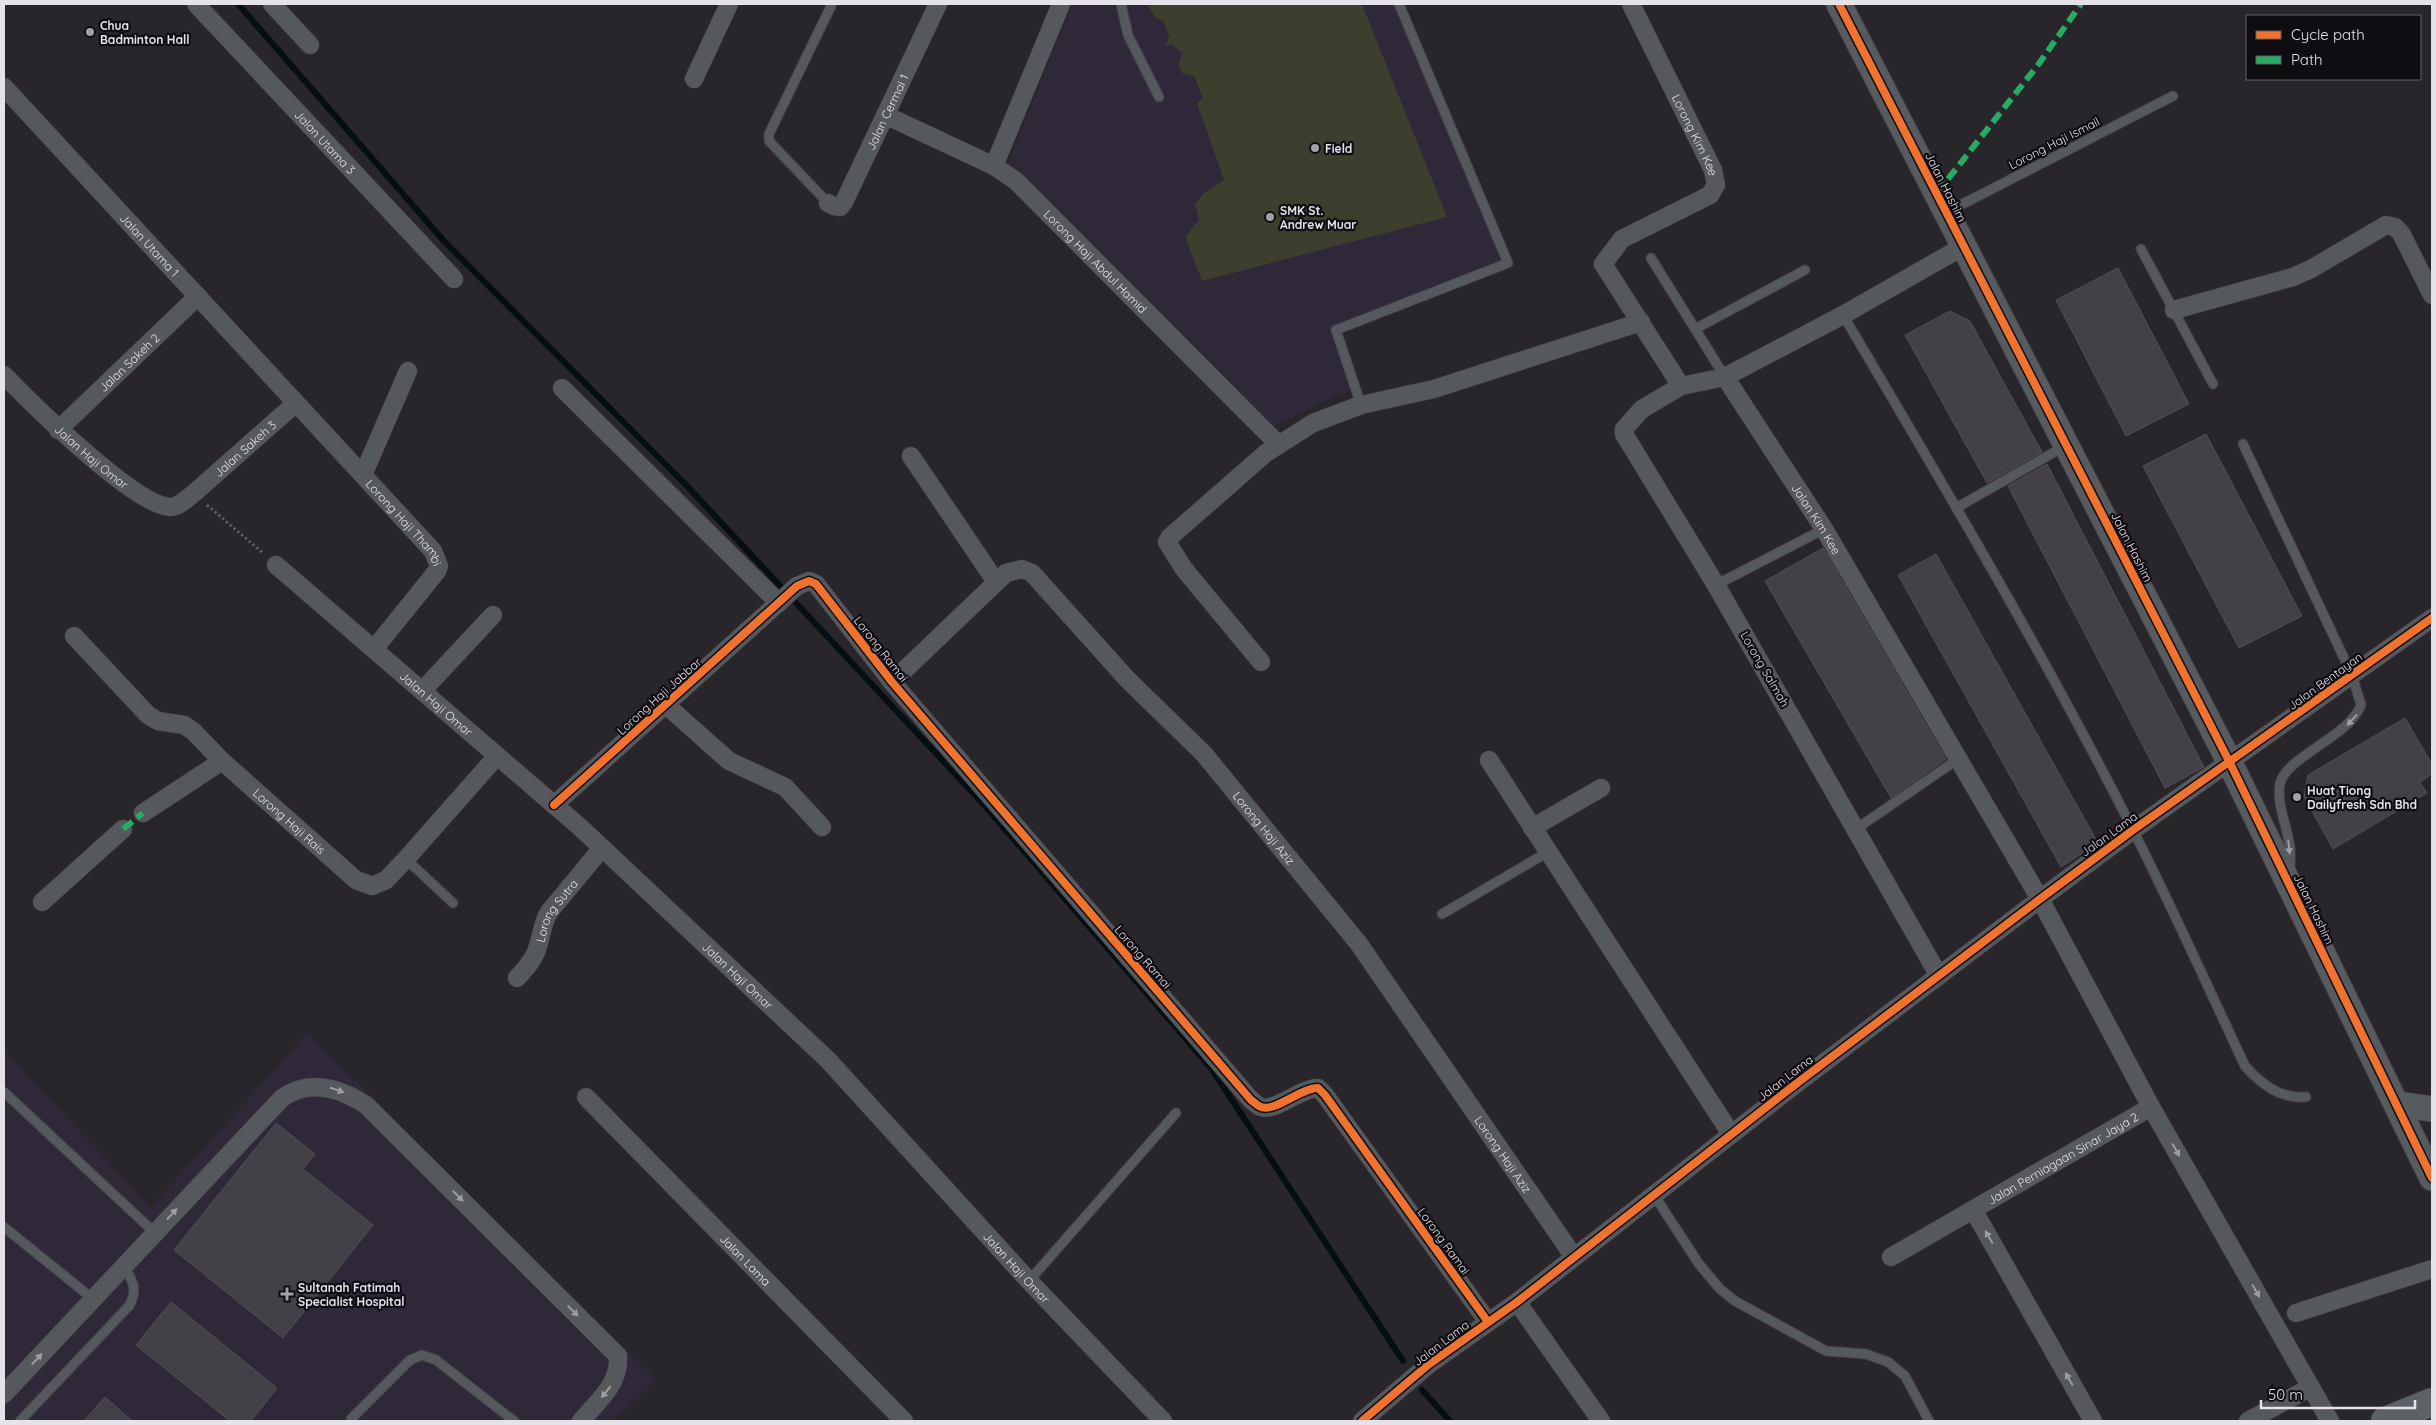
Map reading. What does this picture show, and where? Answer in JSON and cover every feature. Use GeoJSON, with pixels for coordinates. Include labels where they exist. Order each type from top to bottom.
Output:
{"type":"FeatureCollection","features":[{"type":"Feature","properties":{"kind":"main road"},"geometry":{"type":"LineString","coordinates":[[2385,1421],[2432,1402]]}},
{"type":"Feature","properties":{"kind":"street","name":"Jalan Utama 3"},"geometry":{"type":"LineString","coordinates":[[196,4],[454,279]]}},
{"type":"Feature","properties":{"kind":"street"},"geometry":{"type":"LineString","coordinates":[[272,4],[310,45]]}},
{"type":"Feature","properties":{"kind":"street"},"geometry":{"type":"LineString","coordinates":[[694,79],[729,4]]}},
{"type":"Feature","properties":{"kind":"street"},"geometry":{"type":"LineString","coordinates":[[994,166],[1061,4]]}},
{"type":"Feature","properties":{"kind":"street","name":"Lorong Kim Kee"},"geometry":{"type":"LineString","coordinates":[[1631,4],[1713,170],[1716,185],[1710,195],[1622,240],[1603,264],[1641,322]]}},
{"type":"Feature","properties":{"kind":"street","name":"Jalan Hashim"},"geometry":{"type":"LineString","coordinates":[[1839,4],[2230,763],[2432,1178]]}},
{"type":"Feature","properties":{"kind":"street","name":"Jalan Cermai 1"},"geometry":{"type":"LineString","coordinates":[[828,203],[840,206],[844,202],[885,115],[933,5]]}},
{"type":"Feature","properties":{"kind":"street","name":"Jalan Utama 1"},"geometry":{"type":"LineString","coordinates":[[4,87],[296,402]]}},
{"type":"Feature","properties":{"kind":"street","name":"Lorong Haji Abdul Hamid"},"geometry":{"type":"LineString","coordinates":[[885,115],[994,166],[1027,191],[1279,445]]}},
{"type":"Feature","properties":{"kind":"street"},"geometry":{"type":"LineString","coordinates":[[2174,310],[2293,277],[2311,269],[2386,226],[2395,227],[2401,233],[2432,294]]}},
{"type":"Feature","properties":{"kind":"street"},"geometry":{"type":"LineString","coordinates":[[1724,377],[1844,315],[1964,246]]}},
{"type":"Feature","properties":{"kind":"street","name":"Jalan Sakeh 2"},"geometry":{"type":"LineString","coordinates":[[58,430],[198,296]]}},
{"type":"Feature","properties":{"kind":"street"},"geometry":{"type":"LineString","coordinates":[[1261,662],[1173,555],[1168,539],[1266,453],[1313,423],[1361,405],[1434,389],[1641,322],[1681,386]]}},
{"type":"Feature","properties":{"kind":"street"},"geometry":{"type":"LineString","coordinates":[[363,475],[408,371]]}},
{"type":"Feature","properties":{"kind":"street","name":"Jalan Haji Omar"},"geometry":{"type":"LineString","coordinates":[[4,375],[58,430],[128,484],[157,503],[170,507],[178,506],[193,494]]}},
{"type":"Feature","properties":{"kind":"street","name":"Lorong Salmah"},"geometry":{"type":"LineString","coordinates":[[1724,377],[1681,386],[1642,409],[1626,424],[1624,434],[1716,585],[1939,976]]}},
{"type":"Feature","properties":{"kind":"street","name":"Jalan Kim Kee"},"geometry":{"type":"LineString","coordinates":[[1724,377],[1824,528],[2040,899],[2151,1107],[2330,1421]]}},
{"type":"Feature","properties":{"kind":"street"},"geometry":{"type":"LineString","coordinates":[[562,388],[788,595]]}},
{"type":"Feature","properties":{"kind":"street","name":"Lorong Haji Thambi"},"geometry":{"type":"LineString","coordinates":[[296,402],[433,551],[439,566],[374,649]]}},
{"type":"Feature","properties":{"kind":"street","name":"Jalan Sakeh 3"},"geometry":{"type":"LineString","coordinates":[[193,494],[296,402]]}},
{"type":"Feature","properties":{"kind":"street"},"geometry":{"type":"LineString","coordinates":[[910,456],[996,582]]}},
{"type":"Feature","properties":{"kind":"street","name":"Jalan Haji Omar"},"geometry":{"type":"LineString","coordinates":[[276,565],[602,848],[828,1060],[1028,1281],[1163,1421]]}},
{"type":"Feature","properties":{"kind":"street","name":"Lorong Haji Aziz"},"geometry":{"type":"LineString","coordinates":[[892,682],[996,582],[1013,570],[1022,569],[1032,573],[1127,679],[1204,754],[1358,944],[1574,1257]]}},
{"type":"Feature","properties":{"kind":"street","name":"Lorong Ramai"},"geometry":{"type":"LineString","coordinates":[[788,595],[810,581],[816,584],[892,682],[1251,1100],[1261,1107],[1272,1107],[1309,1088],[1318,1088],[1325,1094],[1488,1322]]}},
{"type":"Feature","properties":{"kind":"street","name":"Lorong Haji Jabbar"},"geometry":{"type":"LineString","coordinates":[[554,805],[788,595]]}},
{"type":"Feature","properties":{"kind":"street"},"geometry":{"type":"LineString","coordinates":[[422,691],[493,615]]}},
{"type":"Feature","properties":{"kind":"street","name":"Jalan Bentayan"},"geometry":{"type":"LineString","coordinates":[[2230,763],[2432,618]]}},
{"type":"Feature","properties":{"kind":"street","name":"Lorong Haji Rais"},"geometry":{"type":"LineString","coordinates":[[74,636],[148,715],[158,721],[184,725],[356,880],[372,886],[386,880],[498,756]]}},
{"type":"Feature","properties":{"kind":"street"},"geometry":{"type":"LineString","coordinates":[[666,705],[729,761],[786,787],[822,827]]}},
{"type":"Feature","properties":{"kind":"street"},"geometry":{"type":"LineString","coordinates":[[1489,760],[1732,1134]]}},
{"type":"Feature","properties":{"kind":"street"},"geometry":{"type":"LineString","coordinates":[[143,813],[222,761]]}},
{"type":"Feature","properties":{"kind":"street","name":"Jalan Lama"},"geometry":{"type":"LineString","coordinates":[[1362,1421],[1428,1365],[1517,1302],[1732,1134],[2040,899],[2133,830],[2230,763]]}},
{"type":"Feature","properties":{"kind":"street"},"geometry":{"type":"LineString","coordinates":[[1532,828],[1601,788]]}},
{"type":"Feature","properties":{"kind":"street"},"geometry":{"type":"LineString","coordinates":[[42,902],[122,829]]}},
{"type":"Feature","properties":{"kind":"street","name":"Lorong Sutra"},"geometry":{"type":"LineString","coordinates":[[517,978],[531,962],[537,950],[544,920],[602,848]]}},
{"type":"Feature","properties":{"kind":"street"},"geometry":{"type":"LineString","coordinates":[[4,1394],[282,1098],[297,1090],[313,1087],[331,1087],[349,1094],[366,1105],[618,1356],[618,1368],[611,1386],[581,1421]]}},
{"type":"Feature","properties":{"kind":"street","name":"Jalan Lama"},"geometry":{"type":"LineString","coordinates":[[586,1097],[904,1421]]}},
{"type":"Feature","properties":{"kind":"street"},"geometry":{"type":"LineString","coordinates":[[2396,1104],[2432,1109]]}},
{"type":"Feature","properties":{"kind":"street","name":"Jalan Perniagaan Sinar Jaya 2"},"geometry":{"type":"LineString","coordinates":[[1891,1258],[1974,1212],[2151,1107]]}},
{"type":"Feature","properties":{"kind":"street"},"geometry":{"type":"LineString","coordinates":[[1974,1212],[2093,1421]]}},
{"type":"Feature","properties":{"kind":"street"},"geometry":{"type":"LineString","coordinates":[[2296,1313],[2432,1269]]}},
{"type":"Feature","properties":{"kind":"street"},"geometry":{"type":"LineString","coordinates":[[1517,1302],[1601,1421]]}},
{"type":"Feature","properties":{"kind":"street"},"geometry":{"type":"LineString","coordinates":[[2248,1421],[2311,1387]]}},
{"type":"Feature","properties":{"kind":"lane"},"geometry":{"type":"LineString","coordinates":[[828,203],[769,141],[769,134],[832,4]]}},
{"type":"Feature","properties":{"kind":"lane"},"geometry":{"type":"LineString","coordinates":[[1121,4],[1128,35],[1159,97]]}},
{"type":"Feature","properties":{"kind":"lane"},"geometry":{"type":"LineString","coordinates":[[1361,405],[1336,330],[1508,263],[1399,4]]}},
{"type":"Feature","properties":{"kind":"lane","name":"Lorong Haji Ismail"},"geometry":{"type":"LineString","coordinates":[[1947,212],[2173,96]]}},
{"type":"Feature","properties":{"kind":"lane"},"geometry":{"type":"LineString","coordinates":[[2141,250],[2213,384]]}},
{"type":"Feature","properties":{"kind":"lane"},"geometry":{"type":"LineString","coordinates":[[1651,258],[1724,377]]}},
{"type":"Feature","properties":{"kind":"lane"},"geometry":{"type":"LineString","coordinates":[[1695,329],[1805,270]]}},
{"type":"Feature","properties":{"kind":"lane"},"geometry":{"type":"LineString","coordinates":[[1844,315],[2040,657],[2133,830],[2245,1066],[2260,1082],[2276,1092],[2295,1098],[2306,1097]]}},
{"type":"Feature","properties":{"kind":"lane"},"geometry":{"type":"LineString","coordinates":[[2243,444],[2352,675],[2362,705],[2351,723],[2288,770],[2280,781],[2279,790],[2290,848],[2290,885]]}},
{"type":"Feature","properties":{"kind":"lane"},"geometry":{"type":"LineString","coordinates":[[1956,508],[2067,445]]}},
{"type":"Feature","properties":{"kind":"lane"},"geometry":{"type":"LineString","coordinates":[[1716,585],[1824,528]]}},
{"type":"Feature","properties":{"kind":"lane"},"geometry":{"type":"LineString","coordinates":[[1856,830],[1958,759]]}},
{"type":"Feature","properties":{"kind":"lane"},"geometry":{"type":"LineString","coordinates":[[1442,914],[1548,852]]}},
{"type":"Feature","properties":{"kind":"lane"},"geometry":{"type":"LineString","coordinates":[[406,859],[453,903]]}},
{"type":"Feature","properties":{"kind":"lane"},"geometry":{"type":"LineString","coordinates":[[4,1092],[155,1233]]}},
{"type":"Feature","properties":{"kind":"lane"},"geometry":{"type":"LineString","coordinates":[[1028,1281],[1176,1113]]}},
{"type":"Feature","properties":{"kind":"lane"},"geometry":{"type":"LineString","coordinates":[[1654,1195],[1699,1264],[1720,1289],[1735,1301],[1826,1351],[1866,1354],[1888,1362],[1905,1376],[1930,1421]]}},
{"type":"Feature","properties":{"kind":"lane"},"geometry":{"type":"LineString","coordinates":[[4,1227],[93,1299]]}},
{"type":"Feature","properties":{"kind":"lane"},"geometry":{"type":"LineString","coordinates":[[20,1421],[129,1306],[135,1296],[134,1283],[124,1266]]}},
{"type":"Feature","properties":{"kind":"lane"},"geometry":{"type":"LineString","coordinates":[[352,1419],[410,1360],[422,1355],[436,1360],[514,1421]]}},
{"type":"Feature","properties":{"kind":"path"},"geometry":{"type":"LineString","coordinates":[[193,494],[276,565]]}},
{"type":"Feature","properties":{"kind":"shaded area","name":"SMK St. Andrew Muar"},"geometry":{"type":"Polygon","coordinates":[[[1072,4],[1404,4],[1508,263],[1336,329],[1355,388],[1265,430],[1004,172],[1072,4]]]}},
{"type":"Feature","properties":{"kind":"shaded area","name":"Sultanah Fatimah Specialist Hospital"},"geometry":{"type":"Polygon","coordinates":[[[307,1033],[657,1380],[613,1421],[4,1421],[4,1050],[151,1207],[307,1033]]]}},
{"type":"Feature","properties":{"kind":"green space","name":"Field"},"geometry":{"type":"Polygon","coordinates":[[[1147,4],[1362,4],[1447,217],[1202,281],[1185,237],[1199,220],[1195,204],[1205,192],[1224,180],[1197,103],[1203,98],[1194,76],[1183,74],[1178,66],[1182,53],[1172,45],[1165,46],[1169,37],[1164,22],[1155,17],[1147,4]]]}},
{"type":"Feature","properties":{"kind":"building"},"geometry":{"type":"Polygon","coordinates":[[[2118,268],[2189,404],[2126,436],[2056,300],[2118,268]]]}},
{"type":"Feature","properties":{"kind":"building"},"geometry":{"type":"Polygon","coordinates":[[[1950,311],[1970,321],[2042,452],[1987,483],[1905,335],[1950,311]]]}},
{"type":"Feature","properties":{"kind":"building"},"geometry":{"type":"Polygon","coordinates":[[[2206,434],[2302,616],[2239,648],[2143,466],[2206,434]]]}},
{"type":"Feature","properties":{"kind":"building"},"geometry":{"type":"Polygon","coordinates":[[[2047,464],[2204,767],[2165,788],[2008,486],[2047,464]]]}},
{"type":"Feature","properties":{"kind":"building"},"geometry":{"type":"Polygon","coordinates":[[[1823,548],[1946,759],[1891,798],[1765,581],[1823,548]]]}},
{"type":"Feature","properties":{"kind":"building"},"geometry":{"type":"Polygon","coordinates":[[[1936,554],[2098,843],[2061,867],[1898,575],[1936,554]]]}},
{"type":"Feature","properties":{"kind":"building"},"geometry":{"type":"Polygon","coordinates":[[[2405,718],[2432,764],[2432,774],[2420,782],[2427,793],[2333,849],[2304,797],[2308,775],[2405,718]]]}},
{"type":"Feature","properties":{"kind":"building"},"geometry":{"type":"Polygon","coordinates":[[[276,1123],[315,1154],[303,1169],[373,1225],[283,1338],[174,1250],[276,1123]]]}},
{"type":"Feature","properties":{"kind":"building"},"geometry":{"type":"Polygon","coordinates":[[[171,1302],[277,1388],[251,1421],[230,1421],[136,1345],[171,1302]]]}},
{"type":"Feature","properties":{"kind":"building"},"geometry":{"type":"Polygon","coordinates":[[[105,1397],[132,1421],[84,1421],[105,1397]]]}},
{"type":"Feature","properties":{"kind":"waterway"},"geometry":{"type":"LineString","coordinates":[[238,4],[443,240],[689,488],[985,806],[1211,1068],[1403,1361]]}},
{"type":"Feature","properties":{"kind":"waterway"},"geometry":{"type":"LineString","coordinates":[[1422,1390],[1450,1421]]}},
{"type":"Feature","properties":{"kind":"marked path"},"geometry":{"type":"LineString","coordinates":[[1937,193],[2038,65],[2081,4]]}},
{"type":"Feature","properties":{"kind":"marked path"},"geometry":{"type":"LineString","coordinates":[[123,829],[143,813]]}},
{"type":"Feature","properties":{"kind":"cycle path"},"geometry":{"type":"LineString","coordinates":[[1839,4],[2230,763],[2432,1178]]}},
{"type":"Feature","properties":{"kind":"cycle path"},"geometry":{"type":"LineString","coordinates":[[554,805],[797,586],[809,581],[816,584],[892,682],[1251,1100],[1267,1108],[1311,1089],[1318,1088],[1325,1095],[1488,1322]]}},
{"type":"Feature","properties":{"kind":"cycle path"},"geometry":{"type":"LineString","coordinates":[[1362,1421],[1428,1365],[1517,1302],[1792,1087],[2040,899],[2133,830],[2432,618]]}},
{"type":"Feature","properties":{"kind":"place","name":"Chua Badminton Hall"},"geometry":{"type":"Point","coordinates":[90,32]}},
{"type":"Feature","properties":{"kind":"place","name":"Field"},"geometry":{"type":"Point","coordinates":[1315,148]}},
{"type":"Feature","properties":{"kind":"place","name":"SMK St. Andrew Muar"},"geometry":{"type":"Point","coordinates":[1270,217]}},
{"type":"Feature","properties":{"kind":"place","name":"Huat Tiong Dailyfresh Sdn Bhd"},"geometry":{"type":"Point","coordinates":[2297,797]}},
{"type":"Feature","properties":{"kind":"place","name":"Sultanah Fatimah Specialist Hospital"},"geometry":{"type":"Point","coordinates":[287,1294]}}]}
